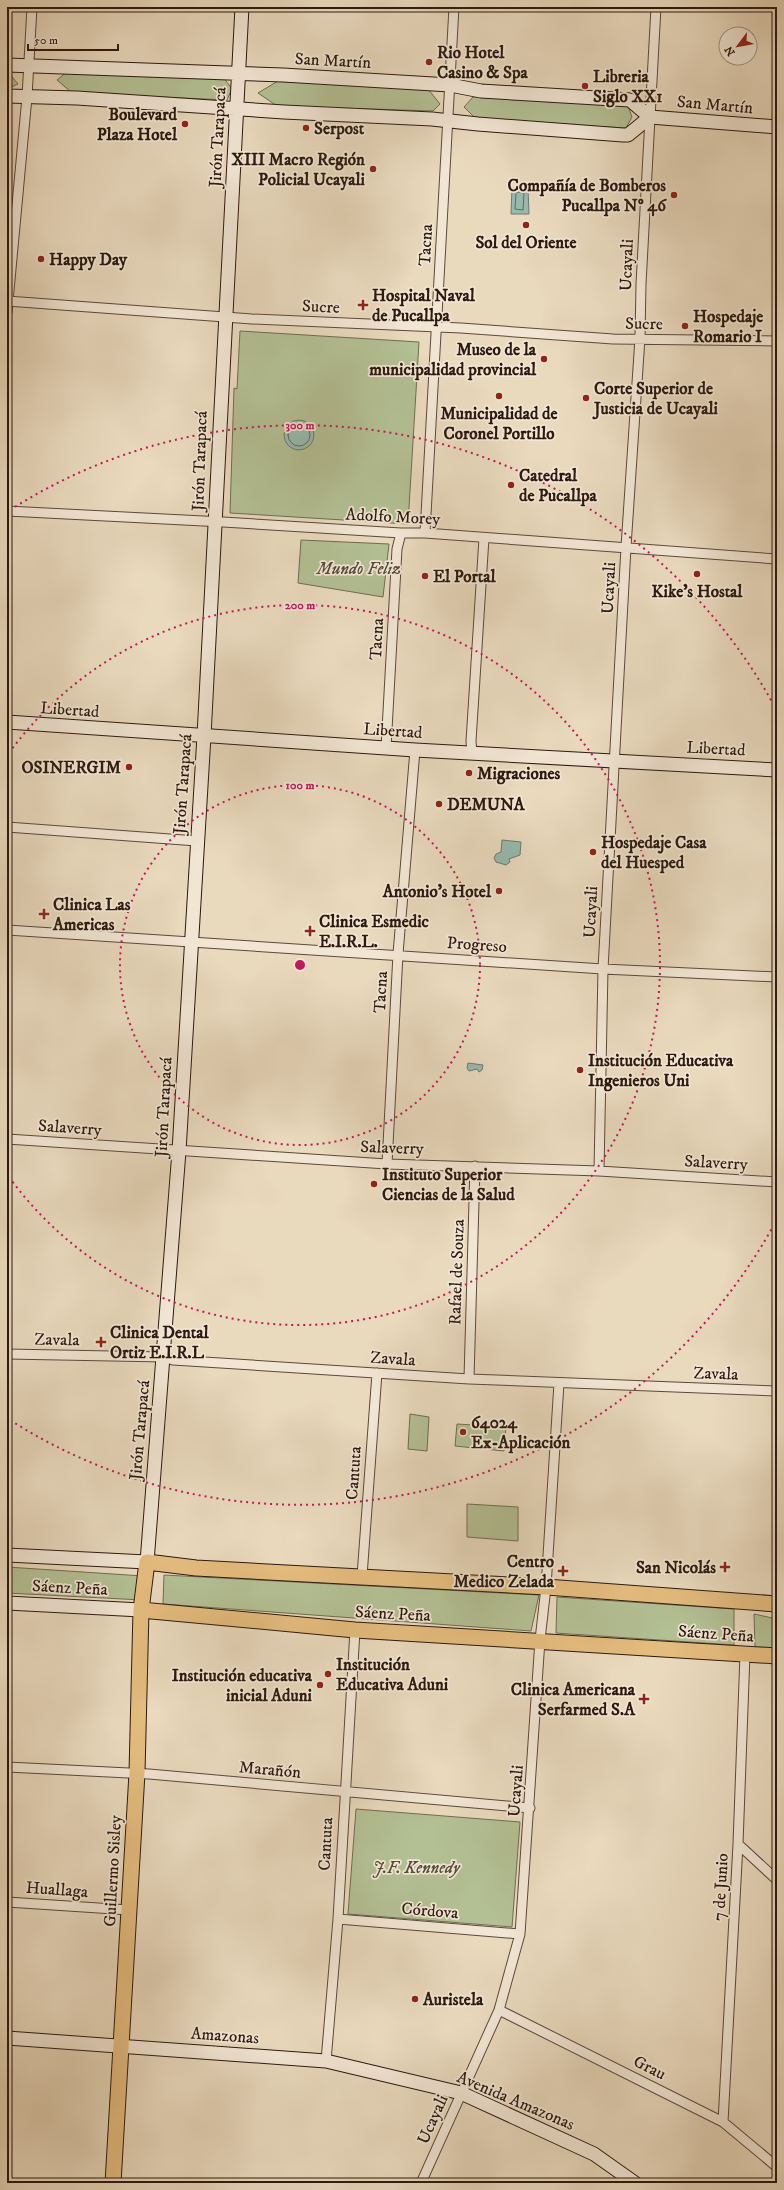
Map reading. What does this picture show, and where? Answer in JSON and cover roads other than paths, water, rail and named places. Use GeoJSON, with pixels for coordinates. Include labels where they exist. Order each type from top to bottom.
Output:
{"type":"FeatureCollection","features":[{"type":"Feature","properties":{"kind":"main road","name":"Sáenz Peña"},"geometry":{"type":"LineString","coordinates":[[147,1562],[196,1568],[546,1587],[777,1604]]}},
{"type":"Feature","properties":{"kind":"main road","name":"Guillermo Sisley"},"geometry":{"type":"LineString","coordinates":[[113,2183],[137,1774],[141,1610],[147,1562]]}},
{"type":"Feature","properties":{"kind":"main road","name":"Sáenz Peña"},"geometry":{"type":"LineString","coordinates":[[141,1610],[355,1630],[540,1640],[777,1656]]}},
{"type":"Feature","properties":{"kind":"street"},"geometry":{"type":"LineString","coordinates":[[7,312],[27,97],[32,7]]}},
{"type":"Feature","properties":{"kind":"street","name":"Jirón Tarapacá"},"geometry":{"type":"LineString","coordinates":[[147,1562],[179,1151],[204,736],[224,316],[242,7]]}},
{"type":"Feature","properties":{"kind":"street","name":"Tacna"},"geometry":{"type":"LineString","coordinates":[[425,533],[454,7]]}},
{"type":"Feature","properties":{"kind":"street","name":"Ucayali"},"geometry":{"type":"LineString","coordinates":[[599,1171],[604,969],[614,761],[640,338],[641,284],[656,7]]}},
{"type":"Feature","properties":{"kind":"street","name":"San Martín"},"geometry":{"type":"LineString","coordinates":[[7,65],[238,74],[450,85],[481,91],[630,100],[650,117],[777,127]]}},
{"type":"Feature","properties":{"kind":"street"},"geometry":{"type":"LineString","coordinates":[[7,96],[448,121],[623,135],[628,135],[650,117]]}},
{"type":"Feature","properties":{"kind":"street","name":"Sucre"},"geometry":{"type":"LineString","coordinates":[[7,301],[252,319],[436,327],[613,339],[640,338],[777,341]]}},
{"type":"Feature","properties":{"kind":"street","name":"Adolfo Morey"},"geometry":{"type":"LineString","coordinates":[[7,512],[215,521],[401,533],[425,533],[777,559]]}},
{"type":"Feature","properties":{"kind":"street","name":"Tacna"},"geometry":{"type":"LineString","coordinates":[[386,748],[397,550],[401,533]]}},
{"type":"Feature","properties":{"kind":"street"},"geometry":{"type":"LineString","coordinates":[[472,753],[471,741],[484,538]]}},
{"type":"Feature","properties":{"kind":"street","name":"Libertad"},"geometry":{"type":"LineString","coordinates":[[7,722],[414,750],[777,770]]}},
{"type":"Feature","properties":{"kind":"street","name":"Tacna"},"geometry":{"type":"LineString","coordinates":[[387,1164],[398,954],[414,750]]}},
{"type":"Feature","properties":{"kind":"street"},"geometry":{"type":"LineString","coordinates":[[7,827],[197,841]]}},
{"type":"Feature","properties":{"kind":"street","name":"Progreso"},"geometry":{"type":"LineString","coordinates":[[7,930],[398,954],[604,969],[777,977]]}},
{"type":"Feature","properties":{"kind":"street","name":"Salaverry"},"geometry":{"type":"LineString","coordinates":[[7,1139],[387,1164],[599,1171],[777,1182]]}},
{"type":"Feature","properties":{"kind":"street","name":"Rafael de Souza"},"geometry":{"type":"LineString","coordinates":[[469,1379],[475,1166]]}},
{"type":"Feature","properties":{"kind":"street","name":"Zavala"},"geometry":{"type":"LineString","coordinates":[[7,1354],[164,1357],[173,1360],[469,1379],[777,1391]]}},
{"type":"Feature","properties":{"kind":"street","name":"Cantuta"},"geometry":{"type":"LineString","coordinates":[[362,1576],[377,1373]]}},
{"type":"Feature","properties":{"kind":"street","name":"Ucayali"},"geometry":{"type":"LineString","coordinates":[[421,2183],[500,2010],[520,1934],[530,1808],[540,1640],[546,1587],[559,1383]]}},
{"type":"Feature","properties":{"kind":"street","name":"Sáenz Peña"},"geometry":{"type":"LineString","coordinates":[[7,1555],[147,1562]]}},
{"type":"Feature","properties":{"kind":"street","name":"Sáenz Peña"},"geometry":{"type":"LineString","coordinates":[[7,1603],[141,1610]]}},
{"type":"Feature","properties":{"kind":"street","name":"Cantuta"},"geometry":{"type":"LineString","coordinates":[[326,2061],[338,1919],[344,1792],[355,1630]]}},
{"type":"Feature","properties":{"kind":"street","name":"7 de Junio"},"geometry":{"type":"LineString","coordinates":[[723,2122],[738,1844],[745,1654]]}},
{"type":"Feature","properties":{"kind":"street","name":"Marañón"},"geometry":{"type":"LineString","coordinates":[[7,1767],[137,1774],[530,1808]]}},
{"type":"Feature","properties":{"kind":"street"},"geometry":{"type":"LineString","coordinates":[[738,1844],[777,1880]]}},
{"type":"Feature","properties":{"kind":"street","name":"Huallaga"},"geometry":{"type":"LineString","coordinates":[[7,1902],[129,1910]]}},
{"type":"Feature","properties":{"kind":"street","name":"Córdova"},"geometry":{"type":"LineString","coordinates":[[338,1919],[520,1934]]}},
{"type":"Feature","properties":{"kind":"street","name":"Grau"},"geometry":{"type":"LineString","coordinates":[[500,2010],[723,2122],[777,2167]]}},
{"type":"Feature","properties":{"kind":"street","name":"Amazonas"},"geometry":{"type":"LineString","coordinates":[[7,2038],[121,2045],[326,2061]]}},
{"type":"Feature","properties":{"kind":"street","name":"Avenida Amazonas"},"geometry":{"type":"LineString","coordinates":[[326,2061],[461,2093],[594,2154],[636,2183]]}},
{"type":"Feature","properties":{"kind":"water"},"geometry":{"type":"Polygon","coordinates":[[[512,188],[528,188],[529,214],[511,214],[512,188]]]}},
{"type":"Feature","properties":{"kind":"water"},"geometry":{"type":"Polygon","coordinates":[[[299,420],[310,424],[314,435],[310,446],[299,450],[288,446],[284,435],[288,424],[299,420]]]}},
{"type":"Feature","properties":{"kind":"water"},"geometry":{"type":"Polygon","coordinates":[[[502,840],[521,842],[520,855],[509,859],[510,862],[506,865],[496,862],[494,858],[496,854],[501,852],[502,840]]]}},
{"type":"Feature","properties":{"kind":"water"},"geometry":{"type":"Polygon","coordinates":[[[468,1063],[483,1065],[482,1070],[479,1072],[477,1069],[469,1071],[467,1068],[468,1063]]]}},
{"type":"Feature","properties":{"kind":"place","name":"Rio Hotel Casino & Spa"},"geometry":{"type":"Point","coordinates":[429,62]}},
{"type":"Feature","properties":{"kind":"place","name":"Libreria Siglo XX1"},"geometry":{"type":"Point","coordinates":[585,86]}},
{"type":"Feature","properties":{"kind":"place","name":"Boulevard Plaza Hotel"},"geometry":{"type":"Point","coordinates":[185,124]}},
{"type":"Feature","properties":{"kind":"place","name":"Serpost"},"geometry":{"type":"Point","coordinates":[306,128]}},
{"type":"Feature","properties":{"kind":"place","name":"XIII Macro Región Policial Ucayali"},"geometry":{"type":"Point","coordinates":[373,169]}},
{"type":"Feature","properties":{"kind":"place","name":"Compañía de Bomberos Pucallpa Nº 46"},"geometry":{"type":"Point","coordinates":[674,195]}},
{"type":"Feature","properties":{"kind":"place","name":"Sol del Oriente"},"geometry":{"type":"Point","coordinates":[526,225]}},
{"type":"Feature","properties":{"kind":"place","name":"Happy Day"},"geometry":{"type":"Point","coordinates":[41,259]}},
{"type":"Feature","properties":{"kind":"place","name":"Hospital Naval de Pucallpa"},"geometry":{"type":"Point","coordinates":[363,305]}},
{"type":"Feature","properties":{"kind":"place","name":"Hospedaje Romario I"},"geometry":{"type":"Point","coordinates":[685,326]}},
{"type":"Feature","properties":{"kind":"place","name":"Museo de la municipalidad provincial"},"geometry":{"type":"Point","coordinates":[544,359]}},
{"type":"Feature","properties":{"kind":"place","name":"Municipalidad de Coronel Portillo"},"geometry":{"type":"Point","coordinates":[499,396]}},
{"type":"Feature","properties":{"kind":"place","name":"Corte Superior de Justicia de Ucayali"},"geometry":{"type":"Point","coordinates":[586,398]}},
{"type":"Feature","properties":{"kind":"place","name":"Catedral de Pucallpa"},"geometry":{"type":"Point","coordinates":[511,485]}},
{"type":"Feature","properties":{"kind":"place","name":"Kike's Hostal"},"geometry":{"type":"Point","coordinates":[697,574]}},
{"type":"Feature","properties":{"kind":"place","name":"El Portal"},"geometry":{"type":"Point","coordinates":[425,576]}},
{"type":"Feature","properties":{"kind":"place","name":"OSINERGIM"},"geometry":{"type":"Point","coordinates":[129,767]}},
{"type":"Feature","properties":{"kind":"place","name":"Migraciones"},"geometry":{"type":"Point","coordinates":[469,773]}},
{"type":"Feature","properties":{"kind":"place","name":"DEMUNA"},"geometry":{"type":"Point","coordinates":[439,804]}},
{"type":"Feature","properties":{"kind":"place","name":"Hospedaje Casa del Huesped"},"geometry":{"type":"Point","coordinates":[593,852]}},
{"type":"Feature","properties":{"kind":"place","name":"Antonio's Hotel"},"geometry":{"type":"Point","coordinates":[499,891]}},
{"type":"Feature","properties":{"kind":"place","name":"Clinica Las Americas"},"geometry":{"type":"Point","coordinates":[44,914]}},
{"type":"Feature","properties":{"kind":"place","name":"Clinica Esmedic E.I.R.L."},"geometry":{"type":"Point","coordinates":[310,931]}},
{"type":"Feature","properties":{"kind":"place","name":"Institución Educativa Ingenieros Uni"},"geometry":{"type":"Point","coordinates":[580,1070]}},
{"type":"Feature","properties":{"kind":"place","name":"Instituto Superior Ciencias de la Salud"},"geometry":{"type":"Point","coordinates":[374,1184]}},
{"type":"Feature","properties":{"kind":"place","name":"Clinica Dental Ortiz E.I.R.L"},"geometry":{"type":"Point","coordinates":[101,1342]}},
{"type":"Feature","properties":{"kind":"place","name":"64024 Ex-Aplicación"},"geometry":{"type":"Point","coordinates":[463,1432]}},
{"type":"Feature","properties":{"kind":"place","name":"San Nicolás"},"geometry":{"type":"Point","coordinates":[725,1567]}},
{"type":"Feature","properties":{"kind":"place","name":"Centro Medico Zelada"},"geometry":{"type":"Point","coordinates":[563,1571]}},
{"type":"Feature","properties":{"kind":"place","name":"Institución Educativa Aduni"},"geometry":{"type":"Point","coordinates":[328,1674]}},
{"type":"Feature","properties":{"kind":"place","name":"Institución educativa inicial Aduni"},"geometry":{"type":"Point","coordinates":[320,1685]}},
{"type":"Feature","properties":{"kind":"place","name":"Clinica Americana Serfarmed S.A"},"geometry":{"type":"Point","coordinates":[644,1699]}},
{"type":"Feature","properties":{"kind":"place","name":"Auristela"},"geometry":{"type":"Point","coordinates":[415,1999]}},
{"type":"Feature","properties":{"kind":"park label","name":"Mundo Feliz"},"geometry":{"type":"Point","coordinates":[359,568]}},
{"type":"Feature","properties":{"kind":"park label","name":"J.F. Kennedy"},"geometry":{"type":"Point","coordinates":[416,1867]}}]}
